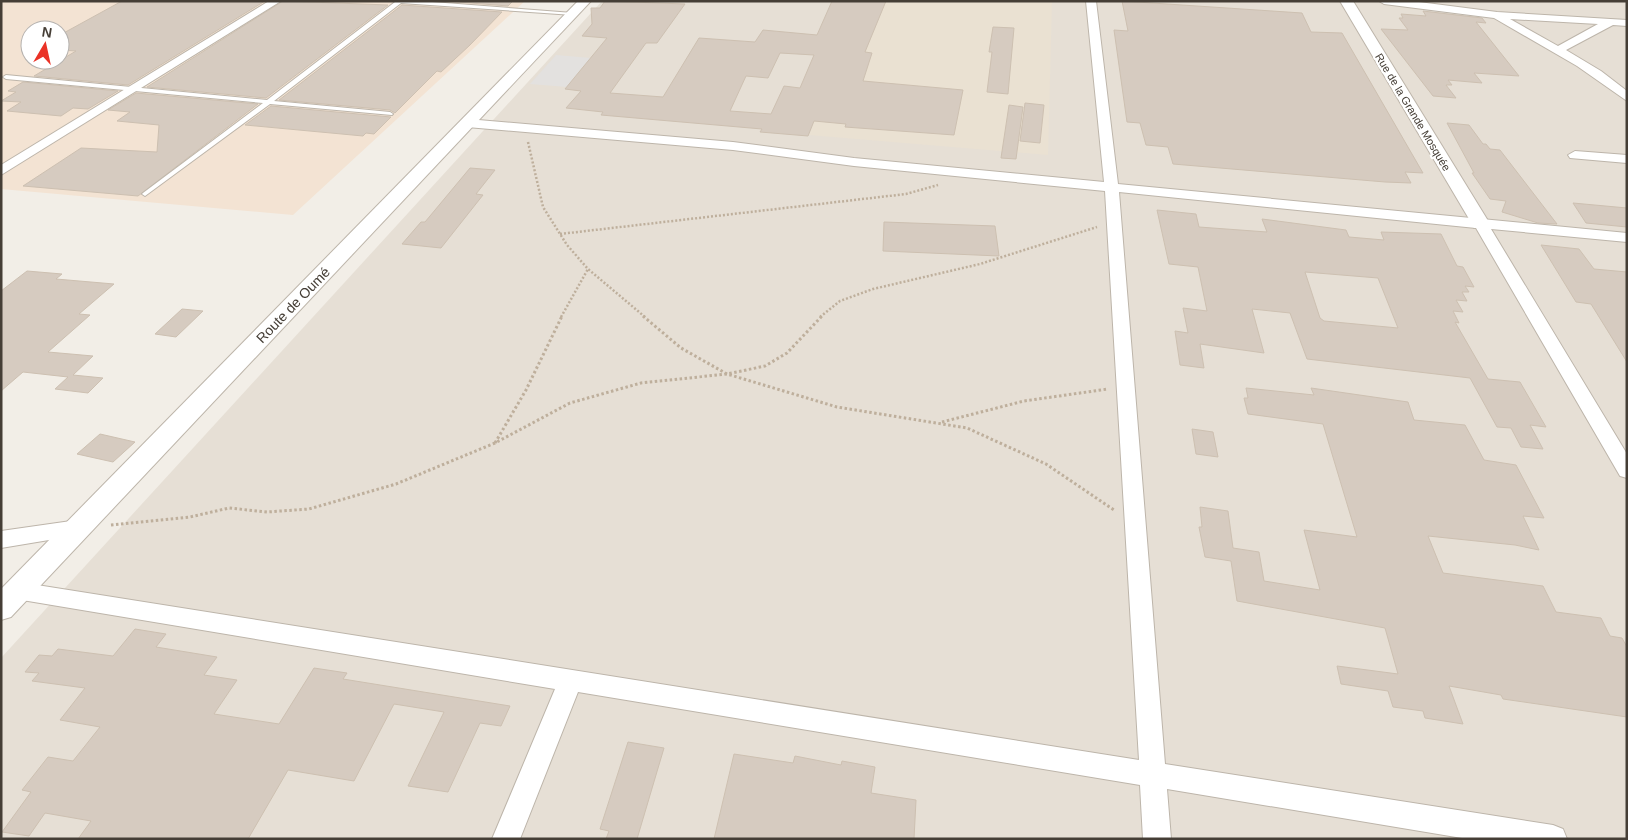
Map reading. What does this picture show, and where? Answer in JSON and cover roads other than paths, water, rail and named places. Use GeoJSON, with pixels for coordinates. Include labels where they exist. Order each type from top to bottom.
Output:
{"type":"FeatureCollection","features":[{"type":"Feature","properties":{"kind":"street"},"geometry":{"type":"LineString","coordinates":[[1,171],[276,1]]}},
{"type":"Feature","properties":{"kind":"street"},"geometry":{"type":"LineString","coordinates":[[1091,1],[1096,66],[1112,188],[1156,839]]}},
{"type":"Feature","properties":{"kind":"street","name":"Rue de la Grande Mosquée"},"geometry":{"type":"LineString","coordinates":[[1346,1],[1481,224]]}},
{"type":"Feature","properties":{"kind":"street"},"geometry":{"type":"LineString","coordinates":[[1384,1],[1497,15],[1627,23]]}},
{"type":"Feature","properties":{"kind":"street","name":"Route de Oumé"},"geometry":{"type":"LineString","coordinates":[[1,608],[579,7]]}},
{"type":"Feature","properties":{"kind":"street"},"geometry":{"type":"LineString","coordinates":[[1497,15],[1595,72],[1627,97]]}},
{"type":"Feature","properties":{"kind":"street"},"geometry":{"type":"LineString","coordinates":[[1556,51],[1610,23]]}},
{"type":"Feature","properties":{"kind":"street"},"geometry":{"type":"LineString","coordinates":[[467,123],[733,146],[854,162],[1627,238]]}},
{"type":"Feature","properties":{"kind":"street"},"geometry":{"type":"LineString","coordinates":[[1575,155],[1627,159]]}},
{"type":"Feature","properties":{"kind":"street"},"geometry":{"type":"LineString","coordinates":[[1481,224],[1627,471]]}},
{"type":"Feature","properties":{"kind":"street"},"geometry":{"type":"LineString","coordinates":[[1,540],[78,528]]}},
{"type":"Feature","properties":{"kind":"street"},"geometry":{"type":"LineString","coordinates":[[18,591],[1553,839]]}},
{"type":"Feature","properties":{"kind":"street"},"geometry":{"type":"LineString","coordinates":[[506,839],[570,680]]}},
{"type":"Feature","properties":{"kind":"lane"},"geometry":{"type":"LineString","coordinates":[[145,194],[266,102],[341,49],[398,1],[579,7]]}},
{"type":"Feature","properties":{"kind":"lane"},"geometry":{"type":"LineString","coordinates":[[6,77],[390,114]]}}]}
